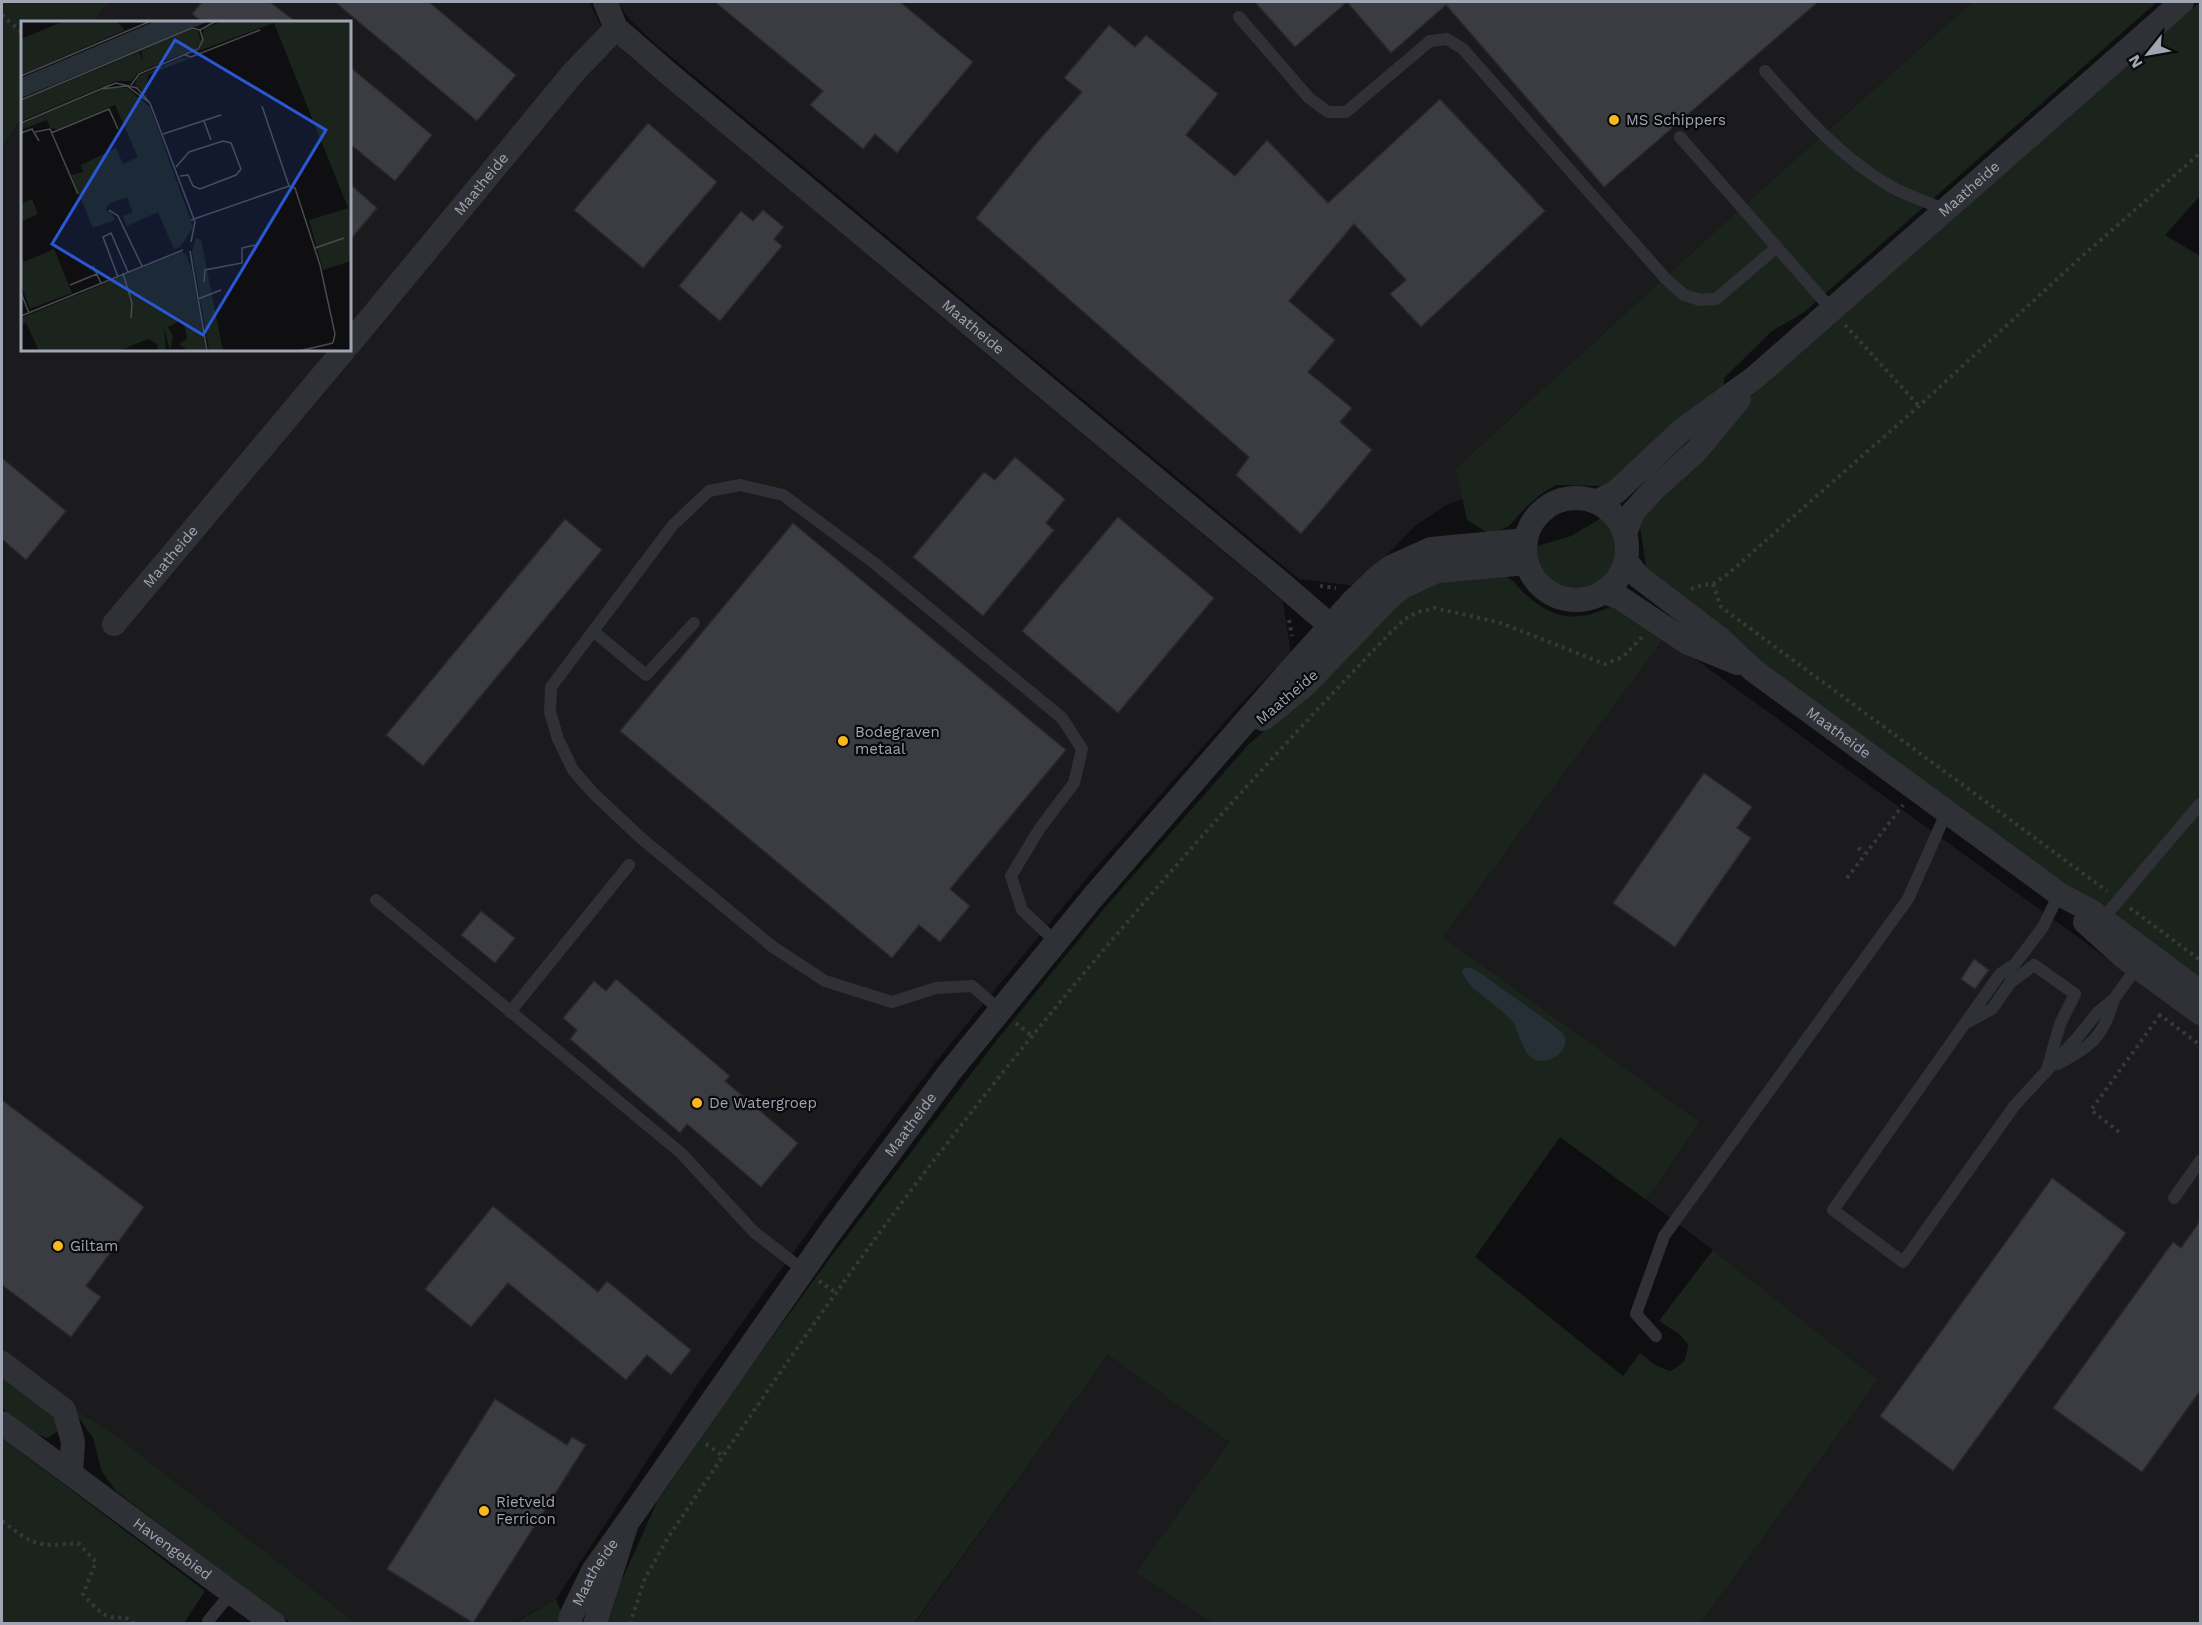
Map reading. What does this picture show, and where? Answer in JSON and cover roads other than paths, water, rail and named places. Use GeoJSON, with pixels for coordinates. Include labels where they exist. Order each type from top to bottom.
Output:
{"type":"FeatureCollection","features":[{"type":"Feature","properties":{"kind":"street","name":"Maatheide"},"geometry":{"type":"LineString","coordinates":[[605,2],[616,28],[669,74],[1281,583],[1339,634]]}},
{"type":"Feature","properties":{"kind":"street","name":"Maatheide"},"geometry":{"type":"LineString","coordinates":[[1596,502],[1616,492],[1682,430],[1754,378],[2182,2]]}},
{"type":"Feature","properties":{"kind":"street","name":"Maatheide"},"geometry":{"type":"LineString","coordinates":[[351,342],[573,73],[616,28]]}},
{"type":"Feature","properties":{"kind":"street","name":"Maatheide"},"geometry":{"type":"LineString","coordinates":[[114,624],[343,351]]}},
{"type":"Feature","properties":{"kind":"street","name":"Maatheide"},"geometry":{"type":"LineString","coordinates":[[1754,378],[1697,450],[1654,489],[1633,512],[1625,534],[1626,561],[1639,577],[1719,638],[1753,670],[2059,894],[2143,960],[2200,1013]]}},
{"type":"Feature","properties":{"kind":"street"},"geometry":{"type":"LineString","coordinates":[[1625,534],[1619,521],[1609,510],[1596,502],[1566,499],[1552,504],[1540,513],[1531,526],[1527,552],[1534,578],[1546,591],[1562,598],[1579,600],[1595,597],[1610,588],[1626,561]]}},
{"type":"Feature","properties":{"kind":"street","name":"Maatheide"},"geometry":{"type":"LineString","coordinates":[[570,1623],[593,1571],[803,1270],[928,1100],[1093,897],[1223,750],[1339,634],[1378,576],[1391,567],[1431,549],[1527,552]]}},
{"type":"Feature","properties":{"kind":"street"},"geometry":{"type":"LineString","coordinates":[[1603,592],[1619,597],[1688,643],[1753,670]]}},
{"type":"Feature","properties":{"kind":"street","name":"Maatheide"},"geometry":{"type":"LineString","coordinates":[[2143,960],[2200,992]]}},
{"type":"Feature","properties":{"kind":"street"},"geometry":{"type":"LineString","coordinates":[[2,1363],[64,1410],[73,1442],[71,1472]]}},
{"type":"Feature","properties":{"kind":"street","name":"Havengebied"},"geometry":{"type":"LineString","coordinates":[[2,1423],[274,1623]]}},
{"type":"Feature","properties":{"kind":"street","name":"Maatheide"},"geometry":{"type":"LineString","coordinates":[[595,1623],[627,1523]]}},
{"type":"Feature","properties":{"kind":"lane"},"geometry":{"type":"LineString","coordinates":[[1239,17],[1309,98],[1329,112],[1346,112],[1430,41],[1447,39],[1463,49],[1665,278],[1684,295],[1700,300],[1716,298],[1777,248]]}},
{"type":"Feature","properties":{"kind":"lane"},"geometry":{"type":"LineString","coordinates":[[1765,71],[1823,135],[1859,166],[1892,188],[1946,210]]}},
{"type":"Feature","properties":{"kind":"lane"},"geometry":{"type":"LineString","coordinates":[[1680,137],[1832,310]]}},
{"type":"Feature","properties":{"kind":"lane"},"geometry":{"type":"LineString","coordinates":[[1000,1010],[972,986],[936,988],[892,1002],[825,981],[773,947],[642,839],[594,795],[573,770],[558,739],[550,712],[551,687],[673,525],[709,491],[740,485],[783,495],[879,568],[1062,718],[1082,749],[1074,783],[1040,828],[1011,876],[1022,910],[1056,942]]}},
{"type":"Feature","properties":{"kind":"lane"},"geometry":{"type":"LineString","coordinates":[[593,631],[646,675],[694,622]]}},
{"type":"Feature","properties":{"kind":"lane"},"geometry":{"type":"LineString","coordinates":[[2098,925],[2200,804]]}},
{"type":"Feature","properties":{"kind":"lane"},"geometry":{"type":"LineString","coordinates":[[1656,1336],[1636,1314],[1664,1236],[1908,899],[1947,811]]}},
{"type":"Feature","properties":{"kind":"lane"},"geometry":{"type":"LineString","coordinates":[[510,1012],[629,865]]}},
{"type":"Feature","properties":{"kind":"lane"},"geometry":{"type":"LineString","coordinates":[[2059,894],[2043,927],[2013,965],[2000,974],[1833,1210],[1903,1262],[2015,1105],[2047,1071],[2088,1047],[2108,1021],[2114,999],[2143,960]]}},
{"type":"Feature","properties":{"kind":"lane"},"geometry":{"type":"LineString","coordinates":[[376,900],[681,1154],[754,1232],[803,1270]]}},
{"type":"Feature","properties":{"kind":"lane"},"geometry":{"type":"LineString","coordinates":[[2010,983],[2013,965]]}},
{"type":"Feature","properties":{"kind":"lane"},"geometry":{"type":"LineString","coordinates":[[1966,1023],[1992,1009],[2010,983],[2034,965],[2075,994],[2060,1024],[2047,1071]]}},
{"type":"Feature","properties":{"kind":"lane"},"geometry":{"type":"LineString","coordinates":[[2174,1198],[2200,1161]]}},
{"type":"Feature","properties":{"kind":"lane"},"geometry":{"type":"LineString","coordinates":[[208,1621],[232,1592]]}},
{"type":"Feature","properties":{"kind":"place","name":"MS Schippers"},"geometry":{"type":"Point","coordinates":[1614,120]}},
{"type":"Feature","properties":{"kind":"place","name":"Bodegraven metaal"},"geometry":{"type":"Point","coordinates":[843,741]}},
{"type":"Feature","properties":{"kind":"place","name":"De Watergroep"},"geometry":{"type":"Point","coordinates":[697,1103]}},
{"type":"Feature","properties":{"kind":"place","name":"Giltam"},"geometry":{"type":"Point","coordinates":[58,1246]}},
{"type":"Feature","properties":{"kind":"place","name":"Rietveld Ferricon"},"geometry":{"type":"Point","coordinates":[484,1511]}}]}
